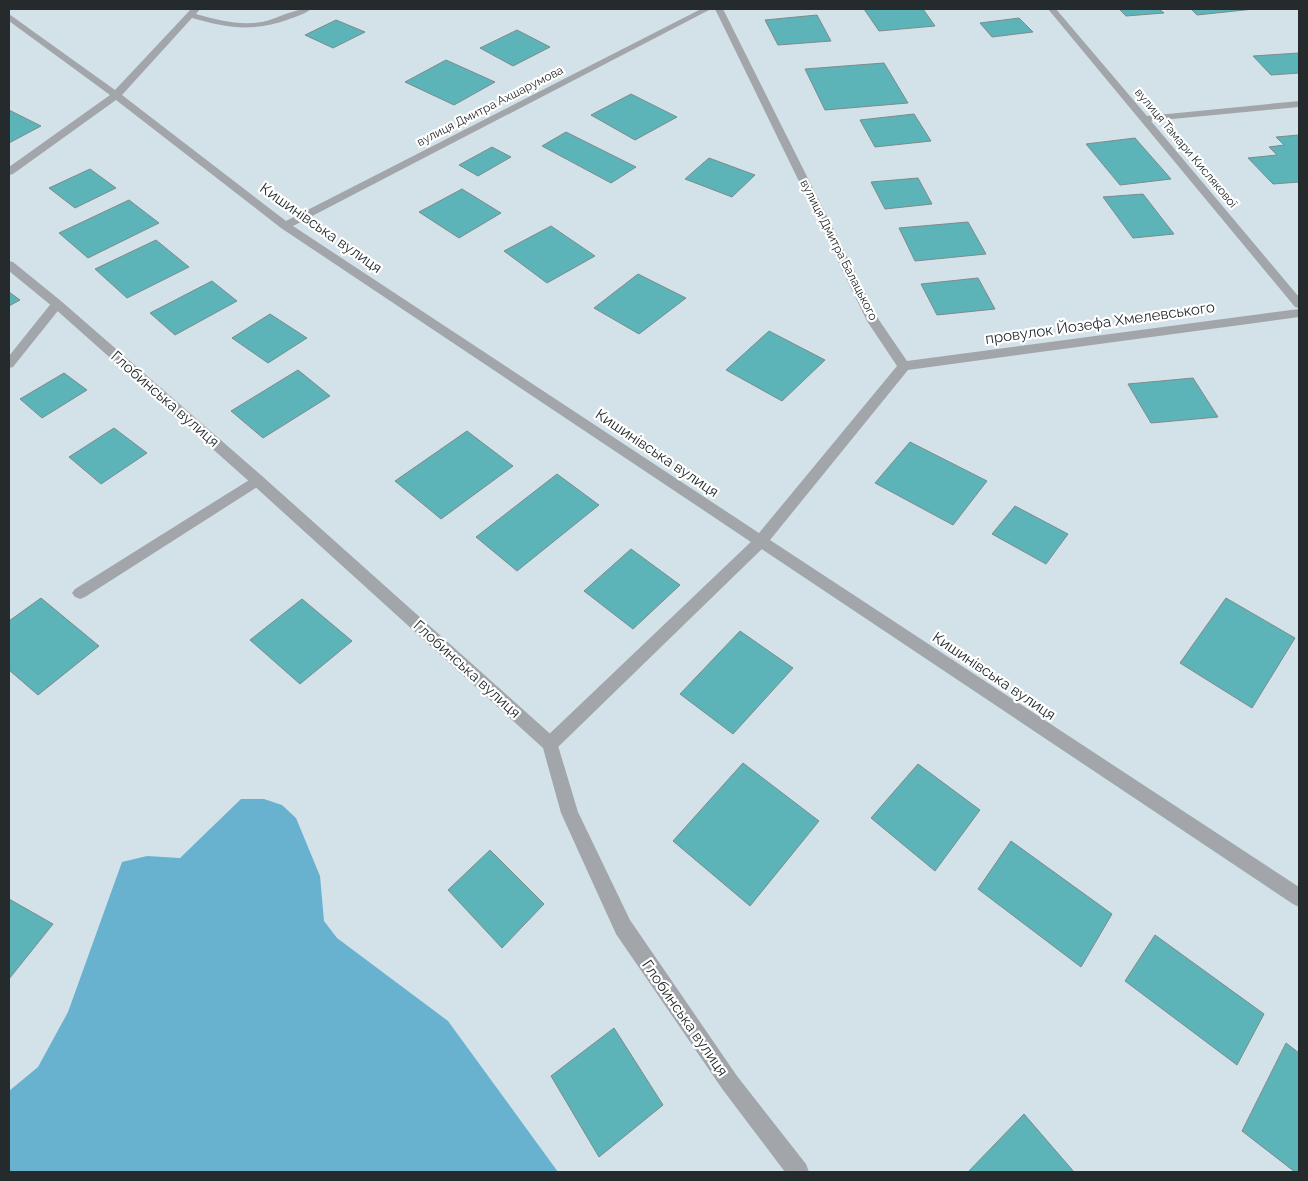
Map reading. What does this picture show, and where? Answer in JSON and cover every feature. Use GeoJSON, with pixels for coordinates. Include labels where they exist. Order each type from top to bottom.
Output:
{"type":"FeatureCollection","features":[{"type":"Feature","properties":{"kind":"street"},"geometry":{"type":"LineString","coordinates":[[9,172],[116,95],[193,12],[228,25],[244,27],[277,22],[307,9]]}},
{"type":"Feature","properties":{"kind":"street","name":"вулиця Дмитра Ахшарумова"},"geometry":{"type":"LineString","coordinates":[[285,226],[707,9]]}},
{"type":"Feature","properties":{"kind":"street","name":"вулиця Дмитра Балацького"},"geometry":{"type":"LineString","coordinates":[[719,9],[873,321],[904,366]]}},
{"type":"Feature","properties":{"kind":"street","name":"вулиця Тамари Кислякової"},"geometry":{"type":"LineString","coordinates":[[1052,9],[1299,304]]}},
{"type":"Feature","properties":{"kind":"street","name":"Кишинівська вулиця"},"geometry":{"type":"LineString","coordinates":[[9,17],[116,95],[285,226],[1299,898]]}},
{"type":"Feature","properties":{"kind":"street"},"geometry":{"type":"LineString","coordinates":[[1145,118],[1299,104]]}},
{"type":"Feature","properties":{"kind":"street","name":"Глобинська вулиця"},"geometry":{"type":"LineString","coordinates":[[9,265],[57,304],[257,480],[550,744],[570,813],[623,927],[730,1083],[798,1172]]}},
{"type":"Feature","properties":{"kind":"street"},"geometry":{"type":"LineString","coordinates":[[9,364],[57,304]]}},
{"type":"Feature","properties":{"kind":"street","name":"провулок Йозефа Хмелевського"},"geometry":{"type":"LineString","coordinates":[[904,366],[1299,313]]}},
{"type":"Feature","properties":{"kind":"street"},"geometry":{"type":"LineString","coordinates":[[550,744],[761,541],[904,366]]}},
{"type":"Feature","properties":{"kind":"street"},"geometry":{"type":"LineString","coordinates":[[80,593],[257,480]]}},
{"type":"Feature","properties":{"kind":"shaded area"},"geometry":{"type":"Polygon","coordinates":[[[241,799],[264,799],[282,805],[296,818],[320,876],[324,921],[337,938],[448,1021],[558,1172],[9,1172],[9,1091],[38,1067],[68,1012],[122,862],[147,856],[180,858],[241,799]]]}},
{"type":"Feature","properties":{"kind":"building"},"geometry":{"type":"Polygon","coordinates":[[[864,9],[923,9],[935,26],[879,31],[864,9]]]}},
{"type":"Feature","properties":{"kind":"building"},"geometry":{"type":"Polygon","coordinates":[[[1119,9],[1159,9],[1164,13],[1126,16],[1119,9]]]}},
{"type":"Feature","properties":{"kind":"building"},"geometry":{"type":"Polygon","coordinates":[[[1191,9],[1254,9],[1197,15],[1191,9]]]}},
{"type":"Feature","properties":{"kind":"building"},"geometry":{"type":"Polygon","coordinates":[[[817,15],[831,41],[778,45],[765,20],[817,15]]]}},
{"type":"Feature","properties":{"kind":"building"},"geometry":{"type":"Polygon","coordinates":[[[1019,18],[1033,32],[992,37],[980,23],[1019,18]]]}},
{"type":"Feature","properties":{"kind":"building"},"geometry":{"type":"Polygon","coordinates":[[[336,20],[365,32],[333,48],[305,35],[336,20]]]}},
{"type":"Feature","properties":{"kind":"building"},"geometry":{"type":"Polygon","coordinates":[[[517,30],[550,47],[513,66],[480,48],[517,30]]]}},
{"type":"Feature","properties":{"kind":"building"},"geometry":{"type":"Polygon","coordinates":[[[1299,53],[1299,73],[1271,75],[1253,56],[1299,53]]]}},
{"type":"Feature","properties":{"kind":"building"},"geometry":{"type":"Polygon","coordinates":[[[446,60],[495,82],[454,105],[405,82],[446,60]]]}},
{"type":"Feature","properties":{"kind":"building"},"geometry":{"type":"Polygon","coordinates":[[[884,63],[908,103],[825,110],[805,69],[884,63]]]}},
{"type":"Feature","properties":{"kind":"building"},"geometry":{"type":"Polygon","coordinates":[[[631,94],[677,117],[635,140],[591,115],[631,94]]]}},
{"type":"Feature","properties":{"kind":"building"},"geometry":{"type":"Polygon","coordinates":[[[9,110],[41,126],[9,143],[9,110]]]}},
{"type":"Feature","properties":{"kind":"building"},"geometry":{"type":"Polygon","coordinates":[[[914,114],[931,141],[875,147],[860,120],[914,114]]]}},
{"type":"Feature","properties":{"kind":"building"},"geometry":{"type":"Polygon","coordinates":[[[566,132],[636,167],[611,183],[542,146],[566,132]]]}},
{"type":"Feature","properties":{"kind":"building"},"geometry":{"type":"Polygon","coordinates":[[[1299,135],[1299,182],[1273,184],[1248,158],[1277,155],[1269,147],[1284,145],[1276,137],[1299,135]]]}},
{"type":"Feature","properties":{"kind":"building"},"geometry":{"type":"Polygon","coordinates":[[[1135,138],[1171,179],[1120,185],[1086,144],[1135,138]]]}},
{"type":"Feature","properties":{"kind":"building"},"geometry":{"type":"Polygon","coordinates":[[[492,147],[511,157],[478,176],[459,165],[492,147]]]}},
{"type":"Feature","properties":{"kind":"building"},"geometry":{"type":"Polygon","coordinates":[[[709,158],[755,175],[732,197],[685,179],[709,158]]]}},
{"type":"Feature","properties":{"kind":"building"},"geometry":{"type":"Polygon","coordinates":[[[90,169],[116,188],[75,208],[49,188],[90,169]]]}},
{"type":"Feature","properties":{"kind":"building"},"geometry":{"type":"Polygon","coordinates":[[[918,178],[932,204],[885,209],[871,182],[918,178]]]}},
{"type":"Feature","properties":{"kind":"building"},"geometry":{"type":"Polygon","coordinates":[[[462,189],[501,213],[459,238],[419,212],[462,189]]]}},
{"type":"Feature","properties":{"kind":"building"},"geometry":{"type":"Polygon","coordinates":[[[1143,194],[1174,234],[1133,238],[1103,197],[1143,194]]]}},
{"type":"Feature","properties":{"kind":"building"},"geometry":{"type":"Polygon","coordinates":[[[129,200],[159,223],[88,258],[59,233],[129,200]]]}},
{"type":"Feature","properties":{"kind":"building"},"geometry":{"type":"Polygon","coordinates":[[[968,222],[986,254],[915,261],[899,228],[968,222]]]}},
{"type":"Feature","properties":{"kind":"building"},"geometry":{"type":"Polygon","coordinates":[[[551,226],[595,256],[547,283],[504,251],[551,226]]]}},
{"type":"Feature","properties":{"kind":"building"},"geometry":{"type":"Polygon","coordinates":[[[156,240],[189,267],[127,298],[95,269],[156,240]]]}},
{"type":"Feature","properties":{"kind":"building"},"geometry":{"type":"Polygon","coordinates":[[[638,274],[686,298],[639,334],[594,308],[638,274]]]}},
{"type":"Feature","properties":{"kind":"building"},"geometry":{"type":"Polygon","coordinates":[[[978,278],[995,309],[937,315],[921,284],[978,278]]]}},
{"type":"Feature","properties":{"kind":"building"},"geometry":{"type":"Polygon","coordinates":[[[212,281],[237,301],[175,335],[150,313],[212,281]]]}},
{"type":"Feature","properties":{"kind":"building"},"geometry":{"type":"Polygon","coordinates":[[[9,292],[20,300],[9,306],[9,292]]]}},
{"type":"Feature","properties":{"kind":"building"},"geometry":{"type":"Polygon","coordinates":[[[270,314],[307,338],[268,363],[232,338],[270,314]]]}},
{"type":"Feature","properties":{"kind":"building"},"geometry":{"type":"Polygon","coordinates":[[[769,331],[825,360],[782,401],[726,370],[769,331]]]}},
{"type":"Feature","properties":{"kind":"building"},"geometry":{"type":"Polygon","coordinates":[[[298,370],[330,396],[263,438],[231,411],[298,370]]]}},
{"type":"Feature","properties":{"kind":"building"},"geometry":{"type":"Polygon","coordinates":[[[64,373],[87,390],[42,418],[20,399],[64,373]]]}},
{"type":"Feature","properties":{"kind":"building"},"geometry":{"type":"Polygon","coordinates":[[[1193,378],[1218,417],[1151,423],[1128,384],[1193,378]]]}},
{"type":"Feature","properties":{"kind":"building"},"geometry":{"type":"Polygon","coordinates":[[[114,428],[147,453],[101,484],[69,457],[114,428]]]}},
{"type":"Feature","properties":{"kind":"building"},"geometry":{"type":"Polygon","coordinates":[[[467,431],[513,466],[441,519],[395,481],[467,431]]]}},
{"type":"Feature","properties":{"kind":"building"},"geometry":{"type":"Polygon","coordinates":[[[910,442],[987,481],[953,525],[875,483],[910,442]]]}},
{"type":"Feature","properties":{"kind":"building"},"geometry":{"type":"Polygon","coordinates":[[[557,474],[599,505],[517,571],[476,537],[557,474]]]}},
{"type":"Feature","properties":{"kind":"building"},"geometry":{"type":"Polygon","coordinates":[[[1015,506],[1068,534],[1046,564],[992,534],[1015,506]]]}},
{"type":"Feature","properties":{"kind":"building"},"geometry":{"type":"Polygon","coordinates":[[[631,549],[680,585],[633,629],[584,591],[631,549]]]}},
{"type":"Feature","properties":{"kind":"building"},"geometry":{"type":"Polygon","coordinates":[[[41,598],[99,646],[38,695],[9,670],[9,621],[41,598]]]}},
{"type":"Feature","properties":{"kind":"building"},"geometry":{"type":"Polygon","coordinates":[[[1226,598],[1295,638],[1252,708],[1180,663],[1226,598]]]}},
{"type":"Feature","properties":{"kind":"building"},"geometry":{"type":"Polygon","coordinates":[[[302,599],[352,641],[300,684],[250,640],[302,599]]]}},
{"type":"Feature","properties":{"kind":"building"},"geometry":{"type":"Polygon","coordinates":[[[740,631],[793,668],[733,734],[680,694],[740,631]]]}},
{"type":"Feature","properties":{"kind":"building"},"geometry":{"type":"Polygon","coordinates":[[[743,763],[819,821],[750,906],[673,841],[743,763]]]}},
{"type":"Feature","properties":{"kind":"building"},"geometry":{"type":"Polygon","coordinates":[[[918,764],[980,810],[935,871],[871,818],[918,764]]]}},
{"type":"Feature","properties":{"kind":"building"},"geometry":{"type":"Polygon","coordinates":[[[1011,841],[1112,914],[1081,967],[978,889],[1011,841]]]}},
{"type":"Feature","properties":{"kind":"building"},"geometry":{"type":"Polygon","coordinates":[[[490,850],[544,904],[502,948],[448,890],[490,850]]]}},
{"type":"Feature","properties":{"kind":"building"},"geometry":{"type":"Polygon","coordinates":[[[9,899],[53,924],[9,979],[9,899]]]}},
{"type":"Feature","properties":{"kind":"building"},"geometry":{"type":"Polygon","coordinates":[[[1155,935],[1264,1014],[1237,1065],[1125,981],[1155,935]]]}},
{"type":"Feature","properties":{"kind":"building"},"geometry":{"type":"Polygon","coordinates":[[[614,1028],[663,1105],[599,1157],[551,1076],[614,1028]]]}},
{"type":"Feature","properties":{"kind":"building"},"geometry":{"type":"Polygon","coordinates":[[[1286,1043],[1299,1053],[1299,1172],[1295,1172],[1242,1131],[1286,1043]]]}},
{"type":"Feature","properties":{"kind":"building"},"geometry":{"type":"Polygon","coordinates":[[[1024,1114],[1074,1172],[968,1172],[1024,1114]]]}}]}
